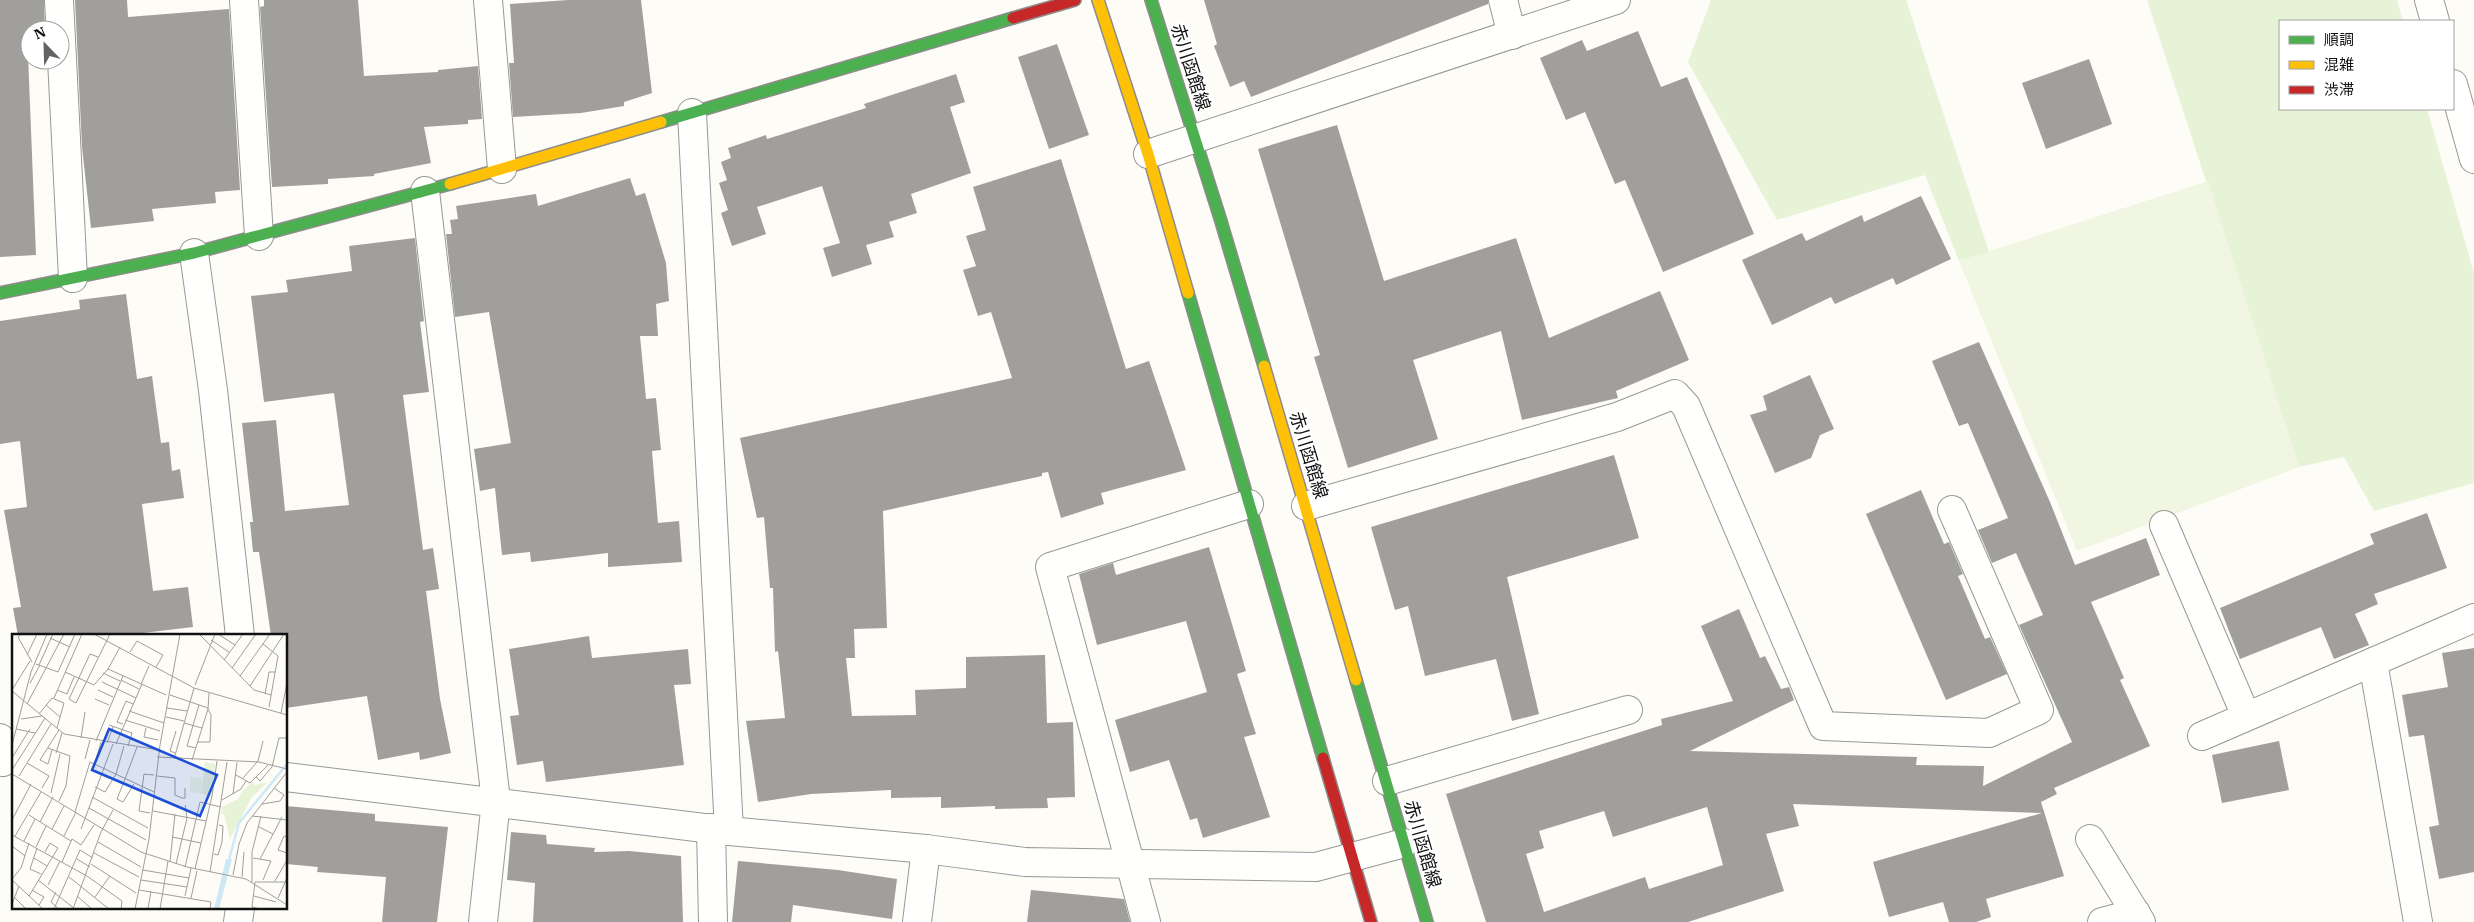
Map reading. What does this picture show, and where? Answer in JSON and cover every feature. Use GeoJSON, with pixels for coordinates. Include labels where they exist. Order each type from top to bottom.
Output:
{"type":"FeatureCollection","features":[{"type":"Feature","properties":{"kind":"main road"},"geometry":{"type":"LineString","coordinates":[[0,292],[194,253],[425,191],[502,170],[1075,0]]}},
{"type":"Feature","properties":{"kind":"main road"},"geometry":{"type":"LineString","coordinates":[[1098,0],[1148,154],[1371,922]]}},
{"type":"Feature","properties":{"kind":"main road","name":"赤川函館線"},"geometry":{"type":"LineString","coordinates":[[1150,0],[1196,138],[1306,506],[1427,922]]}},
{"type":"Feature","properties":{"kind":"street"},"geometry":{"type":"LineString","coordinates":[[59,0],[74,278]]}},
{"type":"Feature","properties":{"kind":"street"},"geometry":{"type":"LineString","coordinates":[[244,0],[259,236]]}},
{"type":"Feature","properties":{"kind":"street"},"geometry":{"type":"LineString","coordinates":[[488,0],[502,170]]}},
{"type":"Feature","properties":{"kind":"street"},"geometry":{"type":"LineString","coordinates":[[1503,0],[1512,35]]}},
{"type":"Feature","properties":{"kind":"street"},"geometry":{"type":"LineString","coordinates":[[1148,154],[1616,0]]}},
{"type":"Feature","properties":{"kind":"street"},"geometry":{"type":"LineString","coordinates":[[2429,0],[2435,20]]}},
{"type":"Feature","properties":{"kind":"street"},"geometry":{"type":"LineString","coordinates":[[2454,88],[2474,159]]}},
{"type":"Feature","properties":{"kind":"street"},"geometry":{"type":"LineString","coordinates":[[692,113],[720,830],[713,922]]}},
{"type":"Feature","properties":{"kind":"street"},"geometry":{"type":"LineString","coordinates":[[425,191],[496,801],[483,922]]}},
{"type":"Feature","properties":{"kind":"street"},"geometry":{"type":"LineString","coordinates":[[194,253],[213,390],[240,634]]}},
{"type":"Feature","properties":{"kind":"street"},"geometry":{"type":"LineString","coordinates":[[1306,506],[1617,417],[1675,394],[1686,406],[1823,726],[1989,733],[2039,710],[1952,510]]}},
{"type":"Feature","properties":{"kind":"street"},"geometry":{"type":"LineString","coordinates":[[1146,922],[1050,567],[1250,504]]}},
{"type":"Feature","properties":{"kind":"street"},"geometry":{"type":"LineString","coordinates":[[2164,525],[2246,716]]}},
{"type":"Feature","properties":{"kind":"street"},"geometry":{"type":"LineString","coordinates":[[2202,736],[2474,618]]}},
{"type":"Feature","properties":{"kind":"street"},"geometry":{"type":"LineString","coordinates":[[2373,662],[2418,922]]}},
{"type":"Feature","properties":{"kind":"street"},"geometry":{"type":"LineString","coordinates":[[1387,781],[1628,710]]}},
{"type":"Feature","properties":{"kind":"street"},"geometry":{"type":"LineString","coordinates":[[288,777],[496,801],[720,830],[926,849],[1025,862],[1316,867],[1404,843]]}},
{"type":"Feature","properties":{"kind":"street"},"geometry":{"type":"LineString","coordinates":[[2090,839],[2138,917],[2102,922]]}},
{"type":"Feature","properties":{"kind":"street"},"geometry":{"type":"LineString","coordinates":[[917,922],[926,849]]}},
{"type":"Feature","properties":{"kind":"green space"},"geometry":{"type":"Polygon","coordinates":[[[1711,0],[1906,0],[1989,252],[1959,261],[1925,175],[1777,220],[1688,62],[1711,0]]]}},
{"type":"Feature","properties":{"kind":"green space"},"geometry":{"type":"Polygon","coordinates":[[[2147,0],[2397,0],[2403,20],[2279,20],[2279,110],[2427,110],[2474,273],[2474,483],[2374,511],[2344,457],[2299,467],[2147,0]]]}},
{"type":"Feature","properties":{"kind":"green space"},"geometry":{"type":"Polygon","coordinates":[[[2208,181],[2299,467],[2077,551],[1959,261],[2208,181]]]}},
{"type":"Feature","properties":{"kind":"building"},"geometry":{"type":"Polygon","coordinates":[[[0,0],[44,0],[45,20],[20,20],[20,70],[29,70],[36,255],[0,257],[0,0]]]}},
{"type":"Feature","properties":{"kind":"building"},"geometry":{"type":"Polygon","coordinates":[[[75,0],[127,0],[128,17],[229,9],[240,190],[215,192],[216,203],[152,209],[154,221],[91,228],[82,147],[75,0]]]}},
{"type":"Feature","properties":{"kind":"building"},"geometry":{"type":"Polygon","coordinates":[[[264,0],[358,0],[364,76],[438,72],[438,70],[478,66],[482,119],[468,120],[468,124],[424,127],[431,163],[374,174],[374,176],[328,179],[328,184],[272,187],[260,7],[264,6],[264,0]]]}},
{"type":"Feature","properties":{"kind":"building"},"geometry":{"type":"Polygon","coordinates":[[[568,0],[641,0],[652,93],[624,102],[624,106],[581,113],[513,117],[509,63],[514,63],[510,4],[568,0]]]}},
{"type":"Feature","properties":{"kind":"building"},"geometry":{"type":"Polygon","coordinates":[[[1204,0],[1488,0],[1488,4],[1251,97],[1244,81],[1230,87],[1214,46],[1217,44],[1204,0]]]}},
{"type":"Feature","properties":{"kind":"building"},"geometry":{"type":"Polygon","coordinates":[[[1638,31],[1661,87],[1687,77],[1754,234],[1663,272],[1625,180],[1615,184],[1585,112],[1566,120],[1540,58],[1582,40],[1587,51],[1638,31]]]}},
{"type":"Feature","properties":{"kind":"building"},"geometry":{"type":"Polygon","coordinates":[[[1057,44],[1089,135],[1049,149],[1018,57],[1057,44]]]}},
{"type":"Feature","properties":{"kind":"building"},"geometry":{"type":"Polygon","coordinates":[[[2089,59],[2112,124],[2046,149],[2022,83],[2089,59]]]}},
{"type":"Feature","properties":{"kind":"building"},"geometry":{"type":"Polygon","coordinates":[[[956,74],[965,102],[950,107],[971,173],[911,194],[917,213],[889,222],[894,237],[866,245],[872,264],[832,277],[823,248],[840,243],[822,186],[757,207],[766,234],[732,246],[721,213],[728,210],[719,183],[727,180],[721,162],[731,158],[728,148],[766,135],[767,139],[866,108],[864,104],[956,74]]]}},
{"type":"Feature","properties":{"kind":"building"},"geometry":{"type":"Polygon","coordinates":[[[1337,125],[1384,281],[1516,238],[1549,338],[1660,291],[1689,360],[1616,391],[1618,398],[1522,420],[1501,331],[1413,360],[1438,439],[1348,468],[1314,357],[1320,355],[1258,149],[1337,125]]]}},
{"type":"Feature","properties":{"kind":"building"},"geometry":{"type":"Polygon","coordinates":[[[1061,159],[1126,369],[1149,361],[1186,470],[1101,493],[1104,504],[1061,518],[1048,472],[1042,473],[1042,476],[883,511],[887,628],[854,629],[855,658],[846,658],[852,716],[916,715],[915,690],[966,688],[966,657],[1045,655],[1047,723],[1073,722],[1075,797],[1047,798],[1048,808],[995,809],[995,806],[941,808],[941,797],[891,798],[891,790],[811,794],[758,802],[746,721],[785,718],[778,651],[775,652],[773,588],[770,588],[764,517],[757,518],[740,438],[1012,378],[991,312],[978,316],[963,270],[976,266],[966,236],[986,230],[973,187],[1061,159]]]}},
{"type":"Feature","properties":{"kind":"building"},"geometry":{"type":"Polygon","coordinates":[[[630,178],[636,196],[645,193],[666,263],[669,301],[656,304],[658,336],[640,336],[646,399],[656,398],[661,450],[652,451],[658,523],[679,521],[682,562],[608,567],[608,553],[531,562],[530,552],[502,555],[495,488],[480,491],[474,449],[511,443],[489,312],[455,317],[446,234],[452,234],[450,220],[458,219],[456,206],[536,194],[538,206],[630,178]]]}},
{"type":"Feature","properties":{"kind":"building"},"geometry":{"type":"Polygon","coordinates":[[[1921,196],[1951,259],[1896,285],[1893,278],[1835,304],[1831,297],[1772,325],[1742,260],[1802,233],[1806,241],[1862,215],[1864,222],[1921,196]]]}},
{"type":"Feature","properties":{"kind":"building"},"geometry":{"type":"Polygon","coordinates":[[[415,238],[424,321],[420,322],[429,392],[403,395],[423,550],[433,548],[439,589],[426,591],[440,699],[451,753],[420,760],[419,752],[378,760],[367,696],[288,708],[288,634],[271,634],[259,552],[253,552],[250,522],[253,522],[242,423],[276,420],[285,511],[349,505],[334,393],[264,402],[251,296],[288,292],[286,280],[352,271],[349,246],[415,238]]]}},
{"type":"Feature","properties":{"kind":"building"},"geometry":{"type":"Polygon","coordinates":[[[126,294],[137,379],[152,376],[161,443],[169,442],[172,471],[180,469],[184,498],[142,504],[153,591],[188,587],[193,627],[135,634],[18,634],[13,608],[21,607],[4,510],[27,507],[20,441],[0,444],[0,321],[80,309],[79,300],[126,294]]]}},
{"type":"Feature","properties":{"kind":"building"},"geometry":{"type":"Polygon","coordinates":[[[1979,342],[2050,502],[2075,565],[2146,538],[2160,575],[2091,602],[2124,678],[2120,680],[2150,746],[2054,788],[2057,794],[2041,802],[2064,876],[1986,899],[1991,917],[1976,922],[1949,922],[1943,902],[1889,917],[1873,862],[2042,813],[1793,804],[1799,826],[1766,834],[1784,891],[1688,922],[1486,922],[1446,794],[1662,725],[1661,719],[1733,701],[1701,626],[1739,609],[1760,658],[1765,656],[1781,689],[1789,687],[1794,700],[1690,751],[1917,757],[1916,765],[1984,766],[1983,786],[2072,742],[2019,625],[2043,615],[2016,553],[1992,563],[1978,530],[2008,518],[1968,423],[1959,426],[1932,361],[1979,342]],[[1707,807],[1613,837],[1604,811],[1539,831],[1544,848],[1526,854],[1544,912],[1645,877],[1649,889],[1723,865],[1707,807]]]}},
{"type":"Feature","properties":{"kind":"building"},"geometry":{"type":"Polygon","coordinates":[[[1810,375],[1834,429],[1820,435],[1811,458],[1775,473],[1750,415],[1767,410],[1763,396],[1810,375]]]}},
{"type":"Feature","properties":{"kind":"building"},"geometry":{"type":"Polygon","coordinates":[[[1614,455],[1639,538],[1507,577],[1539,714],[1512,721],[1496,659],[1425,676],[1408,606],[1395,610],[1371,527],[1614,455]]]}},
{"type":"Feature","properties":{"kind":"building"},"geometry":{"type":"Polygon","coordinates":[[[1921,490],[1944,544],[1949,542],[1963,574],[1958,576],[1985,639],[1990,637],[2007,674],[1946,700],[1866,514],[1921,490]]]}},
{"type":"Feature","properties":{"kind":"building"},"geometry":{"type":"Polygon","coordinates":[[[2427,513],[2447,568],[2374,594],[2378,604],[2355,614],[2369,645],[2334,659],[2321,627],[2240,659],[2220,608],[2374,544],[2370,534],[2427,513]]]}},
{"type":"Feature","properties":{"kind":"building"},"geometry":{"type":"Polygon","coordinates":[[[1209,547],[1246,671],[1237,674],[1256,734],[1244,737],[1270,817],[1203,838],[1197,818],[1190,820],[1169,760],[1130,772],[1115,720],[1207,692],[1186,621],[1097,645],[1079,574],[1113,563],[1116,575],[1209,547]]]}},
{"type":"Feature","properties":{"kind":"building"},"geometry":{"type":"Polygon","coordinates":[[[589,636],[592,658],[688,649],[691,684],[674,685],[684,765],[546,782],[543,761],[517,765],[510,716],[519,715],[509,649],[589,636]]]}},
{"type":"Feature","properties":{"kind":"building"},"geometry":{"type":"Polygon","coordinates":[[[2474,648],[2474,872],[2439,879],[2429,827],[2439,825],[2424,735],[2409,737],[2402,695],[2448,687],[2442,653],[2474,648]]]}},
{"type":"Feature","properties":{"kind":"building"},"geometry":{"type":"Polygon","coordinates":[[[2279,741],[2289,790],[2222,803],[2212,755],[2279,741]]]}},
{"type":"Feature","properties":{"kind":"building"},"geometry":{"type":"Polygon","coordinates":[[[288,806],[375,814],[375,821],[448,827],[437,922],[382,922],[386,877],[317,872],[318,867],[288,864],[288,806]]]}},
{"type":"Feature","properties":{"kind":"building"},"geometry":{"type":"Polygon","coordinates":[[[511,832],[546,835],[547,844],[595,848],[594,852],[629,851],[681,856],[683,922],[533,922],[535,883],[507,880],[511,832]]]}},
{"type":"Feature","properties":{"kind":"building"},"geometry":{"type":"Polygon","coordinates":[[[738,861],[838,870],[897,879],[892,919],[793,905],[791,922],[732,922],[738,861]]]}},
{"type":"Feature","properties":{"kind":"building"},"geometry":{"type":"Polygon","coordinates":[[[1031,890],[1124,899],[1130,922],[1027,922],[1031,890]]]}},
{"type":"Feature","properties":{"kind":"traffic: fast"},"geometry":{"type":"LineString","coordinates":[[1151,0],[1220,218],[1264,366]]}},
{"type":"Feature","properties":{"kind":"traffic: fast"},"geometry":{"type":"LineString","coordinates":[[661,122],[1013,18]]}},
{"type":"Feature","properties":{"kind":"traffic: fast"},"geometry":{"type":"LineString","coordinates":[[0,293],[194,253],[450,184]]}},
{"type":"Feature","properties":{"kind":"traffic: fast"},"geometry":{"type":"LineString","coordinates":[[1188,293],[1323,758]]}},
{"type":"Feature","properties":{"kind":"traffic: fast"},"geometry":{"type":"LineString","coordinates":[[1356,680],[1427,922]]}},
{"type":"Feature","properties":{"kind":"traffic: slow"},"geometry":{"type":"LineString","coordinates":[[1098,0],[1148,154],[1188,293]]}},
{"type":"Feature","properties":{"kind":"traffic: slow"},"geometry":{"type":"LineString","coordinates":[[450,184],[661,122]]}},
{"type":"Feature","properties":{"kind":"traffic: slow"},"geometry":{"type":"LineString","coordinates":[[1264,366],[1356,680]]}},
{"type":"Feature","properties":{"kind":"traffic: jam"},"geometry":{"type":"LineString","coordinates":[[1013,18],[1075,0]]}},
{"type":"Feature","properties":{"kind":"traffic: jam"},"geometry":{"type":"LineString","coordinates":[[1323,758],[1371,922]]}}]}
